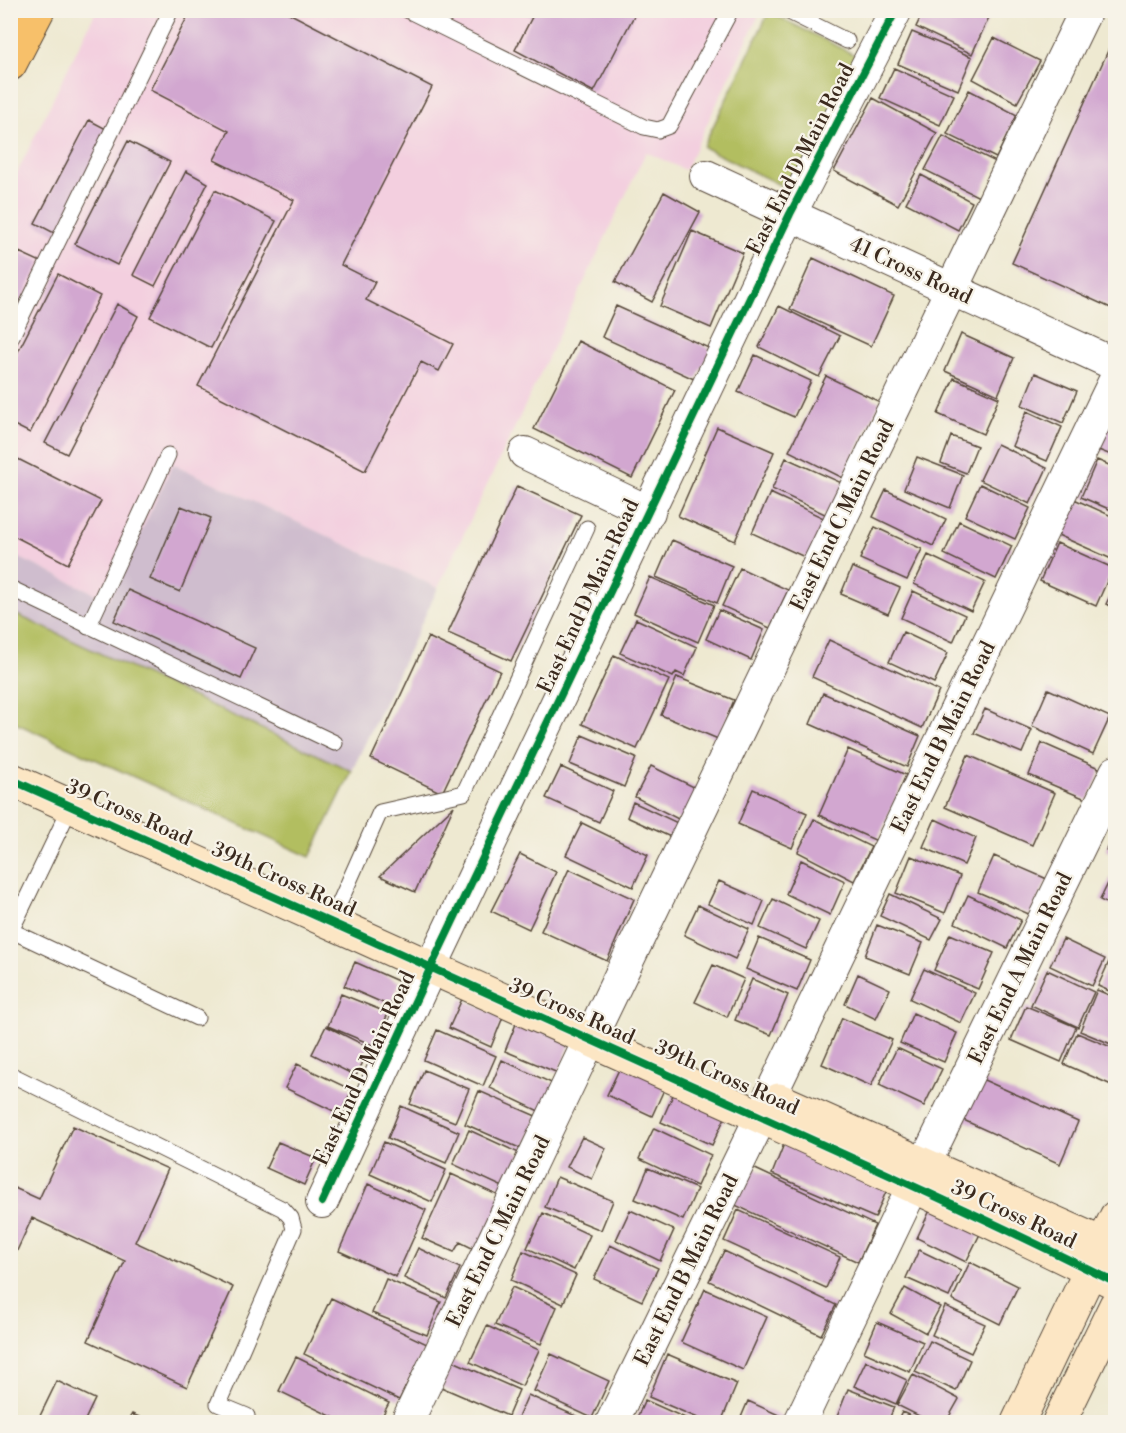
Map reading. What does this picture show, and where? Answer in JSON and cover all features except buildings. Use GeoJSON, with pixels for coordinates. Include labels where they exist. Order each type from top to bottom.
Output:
{"type":"FeatureCollection","features":[{"type":"Feature","properties":{"kind":"main road"},"geometry":{"type":"LineString","coordinates":[[10,64],[38,10]]}},
{"type":"Feature","properties":{"kind":"street","name":"East End D Main Road"},"geometry":{"type":"LineString","coordinates":[[322,1202],[790,214],[896,10]]}},
{"type":"Feature","properties":{"kind":"street","name":"East End C Main Road"},"geometry":{"type":"LineString","coordinates":[[406,1422],[1086,10]]}},
{"type":"Feature","properties":{"kind":"street","name":"41 Cross Road"},"geometry":{"type":"LineString","coordinates":[[706,176],[1116,364]]}},
{"type":"Feature","properties":{"kind":"street","name":"East End B Main Road"},"geometry":{"type":"LineString","coordinates":[[612,1422],[1116,378]]}},
{"type":"Feature","properties":{"kind":"street"},"geometry":{"type":"LineString","coordinates":[[525,453],[648,512]]}},
{"type":"Feature","properties":{"kind":"street","name":"39th Cross Road"},"geometry":{"type":"LineString","coordinates":[[10,758],[92,808],[339,904],[436,958]]}},
{"type":"Feature","properties":{"kind":"street","name":"East End A Main Road"},"geometry":{"type":"LineString","coordinates":[[800,1422],[918,1175],[1116,772]]}},
{"type":"Feature","properties":{"kind":"street","name":"39 Cross Road"},"geometry":{"type":"LineString","coordinates":[[10,779],[92,808],[436,958],[918,1175],[1108,1253]]}},
{"type":"Feature","properties":{"kind":"street"},"geometry":{"type":"LineString","coordinates":[[1018,1422],[1108,1253]]}},
{"type":"Feature","properties":{"kind":"street"},"geometry":{"type":"LineString","coordinates":[[1059,1422],[1116,1305]]}},
{"type":"Feature","properties":{"kind":"lane"},"geometry":{"type":"LineString","coordinates":[[10,340],[171,10]]}},
{"type":"Feature","properties":{"kind":"lane"},"geometry":{"type":"LineString","coordinates":[[407,10],[644,127],[658,130],[669,126],[731,10]]}},
{"type":"Feature","properties":{"kind":"lane"},"geometry":{"type":"LineString","coordinates":[[785,10],[847,41]]}},
{"type":"Feature","properties":{"kind":"lane"},"geometry":{"type":"LineString","coordinates":[[88,627],[168,454]]}},
{"type":"Feature","properties":{"kind":"lane"},"geometry":{"type":"LineString","coordinates":[[339,904],[380,812],[464,794],[587,528]]}},
{"type":"Feature","properties":{"kind":"lane"},"geometry":{"type":"LineString","coordinates":[[10,588],[335,743]]}},
{"type":"Feature","properties":{"kind":"lane"},"geometry":{"type":"LineString","coordinates":[[92,808],[11,932],[197,1017]]}},
{"type":"Feature","properties":{"kind":"lane"},"geometry":{"type":"LineString","coordinates":[[10,1074],[283,1209],[291,1218],[294,1229],[218,1404],[247,1416],[244,1422]]}},
{"type":"Feature","properties":{"kind":"shaded area"},"geometry":{"type":"Polygon","coordinates":[[[96,11],[761,11],[685,170],[646,152],[438,588],[173,464],[109,600],[11,554],[10,187],[96,11]]]}},
{"type":"Feature","properties":{"kind":"shaded area"},"geometry":{"type":"Polygon","coordinates":[[[173,464],[438,588],[352,771],[11,612],[11,554],[109,600],[173,464]]]}},
{"type":"Feature","properties":{"kind":"shaded area"},"geometry":{"type":"Polygon","coordinates":[[[1115,1397],[1115,1422],[1104,1422],[1115,1397]]]}},
{"type":"Feature","properties":{"kind":"green space"},"geometry":{"type":"Polygon","coordinates":[[[769,12],[857,56],[792,191],[703,147],[769,12]]]}},
{"type":"Feature","properties":{"kind":"green space"},"geometry":{"type":"Polygon","coordinates":[[[11,612],[352,771],[310,857],[11,721],[11,612]]]}},
{"type":"Feature","properties":{"kind":"cycle path"},"geometry":{"type":"LineString","coordinates":[[322,1202],[431,967],[790,214],[896,10]]}},
{"type":"Feature","properties":{"kind":"cycle path"},"geometry":{"type":"LineString","coordinates":[[10,779],[840,1152],[1116,1283]]}}]}
